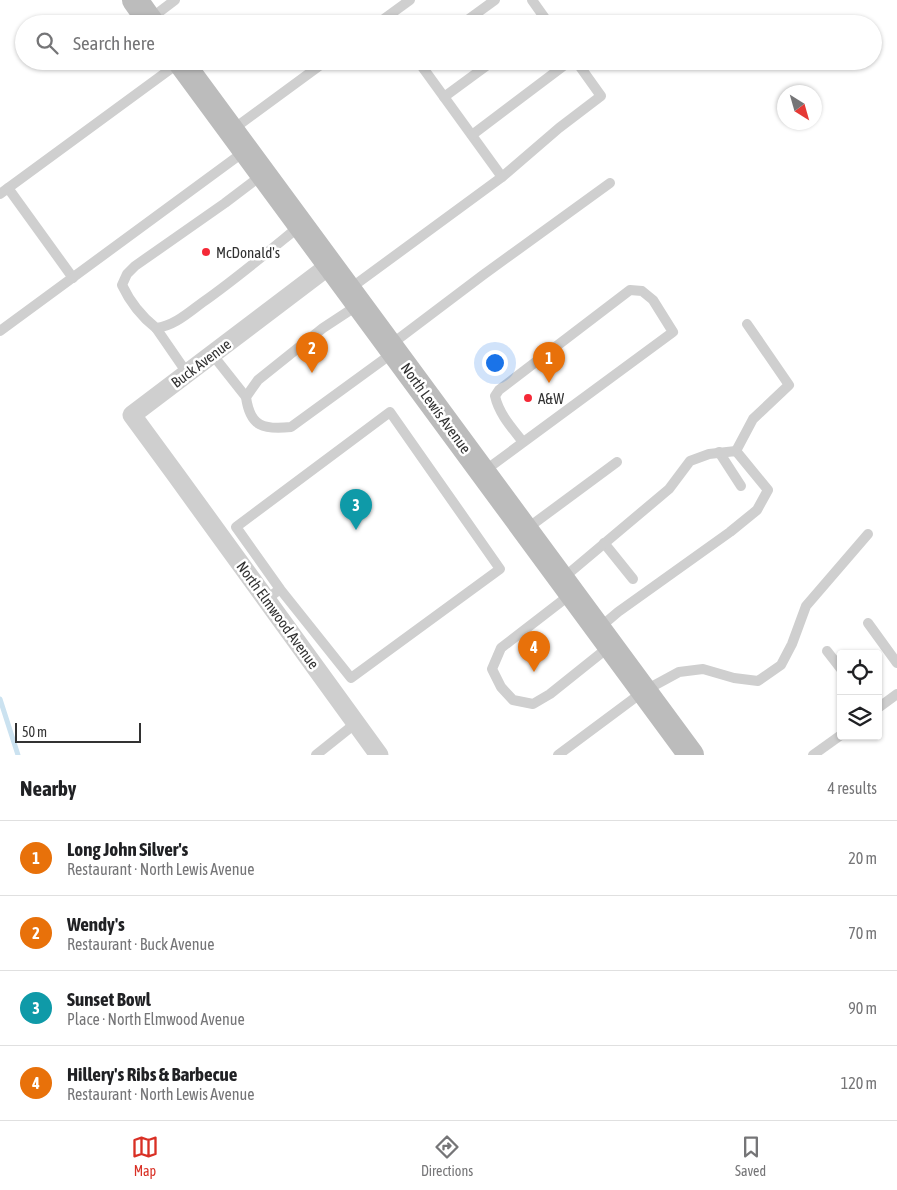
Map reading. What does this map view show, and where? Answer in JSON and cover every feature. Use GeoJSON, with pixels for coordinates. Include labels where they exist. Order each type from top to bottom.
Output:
{"type":"FeatureCollection","features":[{"type":"Feature","properties":{"kind":"main road","name":"North Lewis Avenue"},"geometry":{"type":"LineString","coordinates":[[186,70],[691,755]]}},
{"type":"Feature","properties":{"kind":"street","name":"Buck Avenue"},"geometry":{"type":"LineString","coordinates":[[176,475],[132,415],[330,265]]}},
{"type":"Feature","properties":{"kind":"street","name":"North Elmwood Avenue"},"geometry":{"type":"LineString","coordinates":[[176,475],[273,594],[356,723],[379,755]]}},
{"type":"Feature","properties":{"kind":"lane"},"geometry":{"type":"LineString","coordinates":[[145,14],[175,0]]}},
{"type":"Feature","properties":{"kind":"lane"},"geometry":{"type":"LineString","coordinates":[[393,15],[410,0]]}},
{"type":"Feature","properties":{"kind":"lane"},"geometry":{"type":"LineString","coordinates":[[474,15],[495,0]]}},
{"type":"Feature","properties":{"kind":"lane"},"geometry":{"type":"LineString","coordinates":[[532,0],[541,15]]}},
{"type":"Feature","properties":{"kind":"lane"},"geometry":{"type":"LineString","coordinates":[[73,278],[4,191],[169,70]]}},
{"type":"Feature","properties":{"kind":"lane"},"geometry":{"type":"LineString","coordinates":[[0,331],[73,278],[238,141],[316,70]]}},
{"type":"Feature","properties":{"kind":"lane"},"geometry":{"type":"LineString","coordinates":[[424,70],[502,177]]}},
{"type":"Feature","properties":{"kind":"lane"},"geometry":{"type":"LineString","coordinates":[[444,97],[481,70]]}},
{"type":"Feature","properties":{"kind":"lane"},"geometry":{"type":"LineString","coordinates":[[472,135],[558,70]]}},
{"type":"Feature","properties":{"kind":"lane"},"geometry":{"type":"LineString","coordinates":[[246,397],[258,380],[324,328],[354,297],[502,177],[559,128],[601,96],[582,70]]}},
{"type":"Feature","properties":{"kind":"lane"},"geometry":{"type":"LineString","coordinates":[[187,373],[156,328],[127,297],[122,285],[127,274],[151,253],[197,224],[263,174]]}},
{"type":"Feature","properties":{"kind":"lane"},"geometry":{"type":"LineString","coordinates":[[212,354],[246,397],[248,409],[256,422],[273,429],[291,427],[490,270],[610,183]]}},
{"type":"Feature","properties":{"kind":"lane"},"geometry":{"type":"LineString","coordinates":[[156,328],[164,327],[182,318],[301,225]]}},
{"type":"Feature","properties":{"kind":"lane"},"geometry":{"type":"LineString","coordinates":[[482,472],[523,442],[673,332],[653,300],[642,291],[630,290],[499,390],[495,396],[497,403],[504,417],[523,442]]}},
{"type":"Feature","properties":{"kind":"lane"},"geometry":{"type":"LineString","coordinates":[[736,451],[753,419],[788,385],[747,324]]}},
{"type":"Feature","properties":{"kind":"lane"},"geometry":{"type":"LineString","coordinates":[[390,412],[500,569],[350,678],[273,594],[236,527],[390,412]]}},
{"type":"Feature","properties":{"kind":"lane"},"geometry":{"type":"LineString","coordinates":[[736,451],[768,490],[757,510],[730,532],[618,612],[605,637],[550,694],[533,704],[514,700],[501,687],[492,668],[500,648],[567,586],[604,543],[669,490],[690,461],[718,452],[736,451]]}},
{"type":"Feature","properties":{"kind":"lane"},"geometry":{"type":"LineString","coordinates":[[718,452],[741,486]]}},
{"type":"Feature","properties":{"kind":"lane"},"geometry":{"type":"LineString","coordinates":[[525,530],[617,462]]}},
{"type":"Feature","properties":{"kind":"lane"},"geometry":{"type":"LineString","coordinates":[[558,755],[644,691],[678,672],[703,669],[734,678],[758,681],[781,665],[792,644],[806,606],[868,534]]}},
{"type":"Feature","properties":{"kind":"lane"},"geometry":{"type":"LineString","coordinates":[[604,543],[633,579]]}},
{"type":"Feature","properties":{"kind":"lane"},"geometry":{"type":"LineString","coordinates":[[868,623],[897,664]]}},
{"type":"Feature","properties":{"kind":"lane"},"geometry":{"type":"LineString","coordinates":[[828,651],[837,663]]}},
{"type":"Feature","properties":{"kind":"lane"},"geometry":{"type":"LineString","coordinates":[[882,705],[897,694]]}},
{"type":"Feature","properties":{"kind":"lane"},"geometry":{"type":"LineString","coordinates":[[316,755],[356,723]]}},
{"type":"Feature","properties":{"kind":"lane"},"geometry":{"type":"LineString","coordinates":[[813,755],[837,738]]}},
{"type":"Feature","properties":{"kind":"waterway"},"geometry":{"type":"LineString","coordinates":[[0,699],[18,755]]}},
{"type":"Feature","properties":{"kind":"place","name":"McDonald's"},"geometry":{"type":"Point","coordinates":[206,252]}},
{"type":"Feature","properties":{"kind":"place","name":"Wendy's"},"geometry":{"type":"Point","coordinates":[312,373]}},
{"type":"Feature","properties":{"kind":"place","name":"Long John Silver's"},"geometry":{"type":"Point","coordinates":[549,383]}},
{"type":"Feature","properties":{"kind":"place","name":"A&W"},"geometry":{"type":"Point","coordinates":[528,398]}},
{"type":"Feature","properties":{"kind":"place","name":"Sunset Bowl"},"geometry":{"type":"Point","coordinates":[356,530]}},
{"type":"Feature","properties":{"kind":"place","name":"Hillery's Ribs & Barbecue"},"geometry":{"type":"Point","coordinates":[534,672]}}]}
